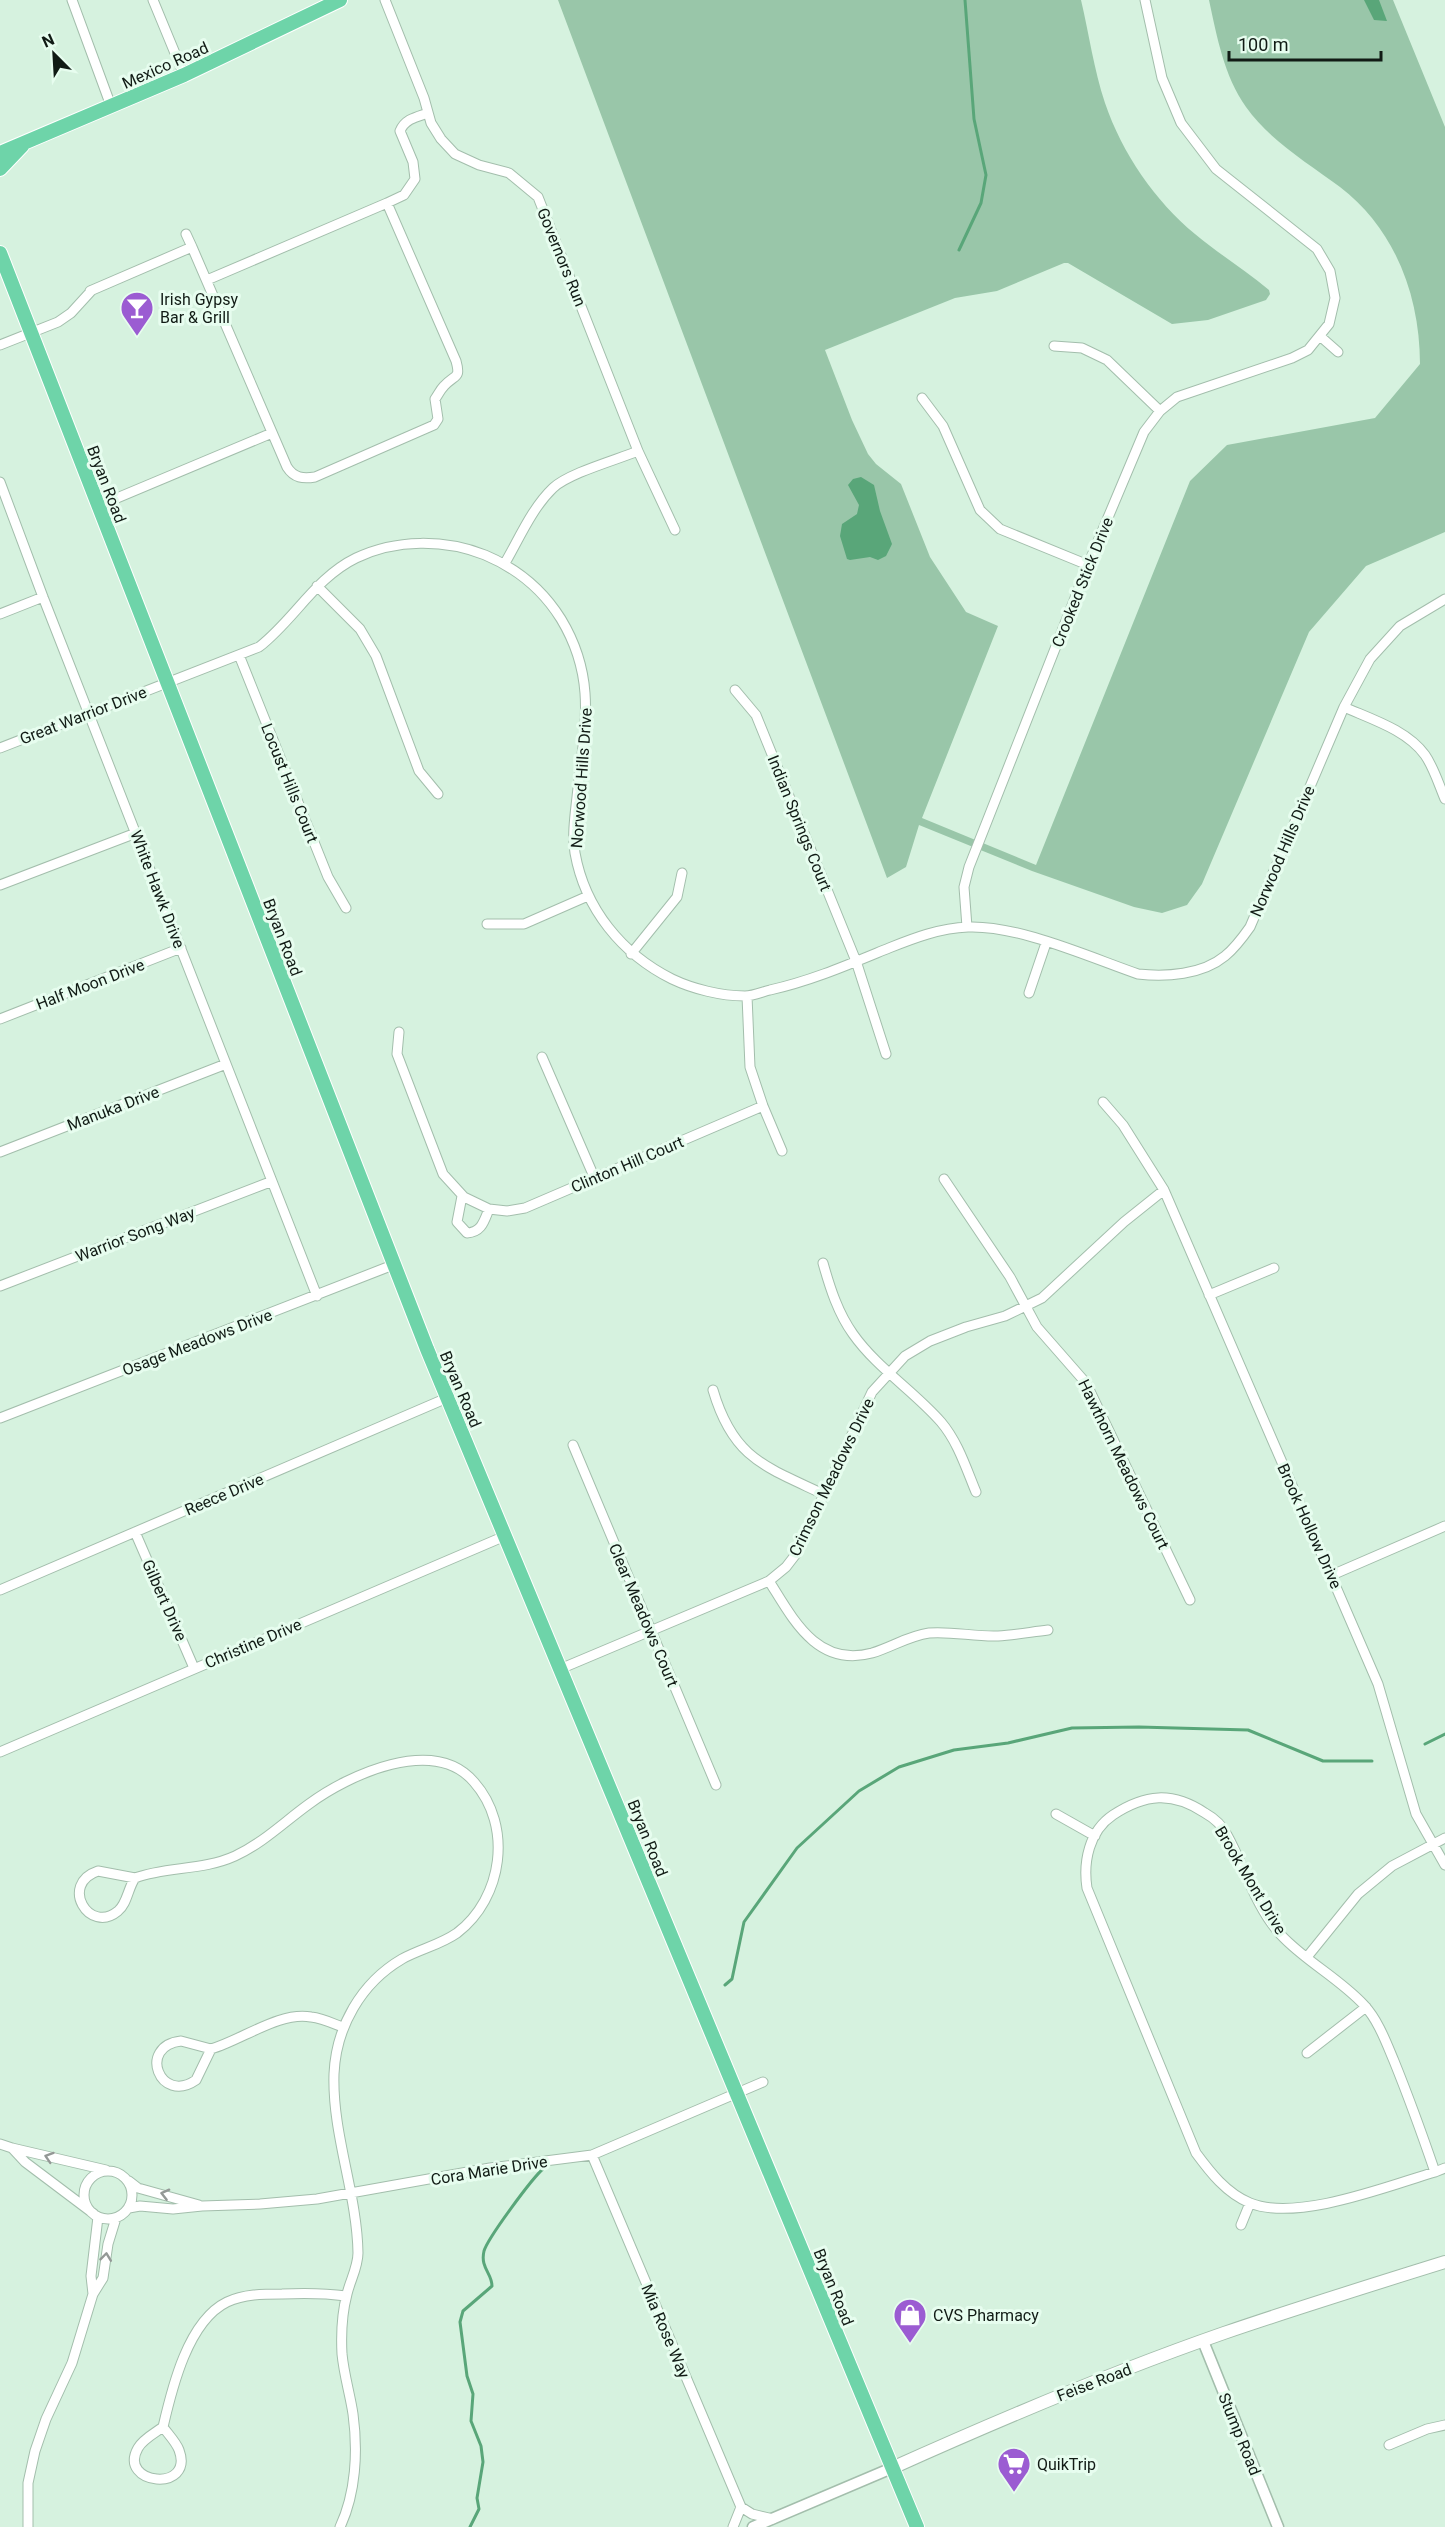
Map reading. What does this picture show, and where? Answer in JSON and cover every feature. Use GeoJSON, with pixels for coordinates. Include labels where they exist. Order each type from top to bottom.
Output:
{"type":"FeatureCollection","features":[{"type":"Feature","properties":{"kind":"main road","name":"Mexico Road"},"geometry":{"type":"LineString","coordinates":[[0,153],[184,75],[340,0]]}},
{"type":"Feature","properties":{"kind":"main road"},"geometry":{"type":"LineString","coordinates":[[0,169],[25,142]]}},
{"type":"Feature","properties":{"kind":"main road","name":"Bryan Road"},"geometry":{"type":"LineString","coordinates":[[0,253],[393,1265],[917,2527]]}},
{"type":"Feature","properties":{"kind":"main road","name":"Feise Road"},"geometry":{"type":"LineString","coordinates":[[892,2468],[1016,2413],[1203,2341],[1445,2262]]}},
{"type":"Feature","properties":{"kind":"street"},"geometry":{"type":"LineString","coordinates":[[72,0],[111,106]]}},
{"type":"Feature","properties":{"kind":"street"},"geometry":{"type":"LineString","coordinates":[[153,0],[184,75]]}},
{"type":"Feature","properties":{"kind":"street","name":"Governors Run"},"geometry":{"type":"LineString","coordinates":[[385,0],[428,113],[441,139],[455,154],[478,165],[509,173],[538,197],[638,451],[675,530]]}},
{"type":"Feature","properties":{"kind":"street","name":"Crooked Stick Drive"},"geometry":{"type":"LineString","coordinates":[[967,927],[964,887],[969,867],[1088,565],[1144,432],[1160,411],[1177,397],[1292,358],[1308,350],[1321,337],[1329,324],[1335,298],[1330,271],[1317,249],[1216,169],[1181,123],[1162,78],[1145,0]]}},
{"type":"Feature","properties":{"kind":"street"},"geometry":{"type":"LineString","coordinates":[[207,280],[404,195],[415,179],[413,162],[400,130],[403,124],[428,113]]}},
{"type":"Feature","properties":{"kind":"street"},"geometry":{"type":"LineString","coordinates":[[186,234],[291,473],[299,478],[310,478],[434,425],[438,420],[435,399],[445,385],[459,372],[387,203]]}},
{"type":"Feature","properties":{"kind":"street"},"geometry":{"type":"LineString","coordinates":[[0,345],[58,322],[71,313],[91,291],[192,247]]}},
{"type":"Feature","properties":{"kind":"street"},"geometry":{"type":"LineString","coordinates":[[1321,337],[1338,352]]}},
{"type":"Feature","properties":{"kind":"street"},"geometry":{"type":"LineString","coordinates":[[1054,346],[1082,348],[1107,360],[1160,411]]}},
{"type":"Feature","properties":{"kind":"street"},"geometry":{"type":"LineString","coordinates":[[922,398],[943,426],[980,510],[989,520],[1000,529],[1088,565]]}},
{"type":"Feature","properties":{"kind":"street"},"geometry":{"type":"LineString","coordinates":[[98,506],[272,433]]}},
{"type":"Feature","properties":{"kind":"street"},"geometry":{"type":"LineString","coordinates":[[505,563],[542,501],[554,487],[573,476],[638,451]]}},
{"type":"Feature","properties":{"kind":"street","name":"White Hawk Drive"},"geometry":{"type":"LineString","coordinates":[[0,482],[316,1296]]}},
{"type":"Feature","properties":{"kind":"street","name":"Norwood Hills Drive"},"geometry":{"type":"LineString","coordinates":[[167,683],[259,647],[276,634],[317,586],[357,558],[398,545],[434,543],[464,547],[505,563],[548,598],[572,638],[580,658],[586,709],[574,841],[575,855],[588,896],[606,926],[632,954],[674,980],[713,992],[747,996],[794,985],[917,937],[967,927],[1004,929],[1138,974],[1160,976],[1186,973],[1225,957],[1250,927],[1344,707],[1370,659],[1407,621],[1445,598]]}},
{"type":"Feature","properties":{"kind":"street"},"geometry":{"type":"LineString","coordinates":[[317,586],[360,629],[375,656],[420,771],[438,794]]}},
{"type":"Feature","properties":{"kind":"street"},"geometry":{"type":"LineString","coordinates":[[0,614],[43,597]]}},
{"type":"Feature","properties":{"kind":"street","name":"Locust Hills Court"},"geometry":{"type":"LineString","coordinates":[[239,656],[328,878],[346,908]]}},
{"type":"Feature","properties":{"kind":"street","name":"Great Warrior Drive"},"geometry":{"type":"LineString","coordinates":[[0,748],[167,683]]}},
{"type":"Feature","properties":{"kind":"street","name":"Indian Springs Court"},"geometry":{"type":"LineString","coordinates":[[735,690],[756,715],[856,962],[886,1053]]}},
{"type":"Feature","properties":{"kind":"street"},"geometry":{"type":"LineString","coordinates":[[1344,707],[1402,734],[1417,746],[1430,764],[1445,799]]}},
{"type":"Feature","properties":{"kind":"street"},"geometry":{"type":"LineString","coordinates":[[0,885],[136,833]]}},
{"type":"Feature","properties":{"kind":"street"},"geometry":{"type":"LineString","coordinates":[[632,954],[677,897],[682,873]]}},
{"type":"Feature","properties":{"kind":"street"},"geometry":{"type":"LineString","coordinates":[[487,924],[524,924],[588,896]]}},
{"type":"Feature","properties":{"kind":"street"},"geometry":{"type":"LineString","coordinates":[[1029,993],[1046,943]]}},
{"type":"Feature","properties":{"kind":"street","name":"Half Moon Drive"},"geometry":{"type":"LineString","coordinates":[[0,1019],[181,948]]}},
{"type":"Feature","properties":{"kind":"street"},"geometry":{"type":"LineString","coordinates":[[747,996],[750,1067],[782,1151]]}},
{"type":"Feature","properties":{"kind":"street","name":"Clinton Hill Court"},"geometry":{"type":"LineString","coordinates":[[399,1032],[398,1054],[443,1174],[462,1196],[494,1211],[516,1210],[595,1179],[763,1106]]}},
{"type":"Feature","properties":{"kind":"street"},"geometry":{"type":"LineString","coordinates":[[542,1057],[595,1179]]}},
{"type":"Feature","properties":{"kind":"street","name":"Manuka Drive"},"geometry":{"type":"LineString","coordinates":[[0,1152],[226,1064]]}},
{"type":"Feature","properties":{"kind":"street","name":"Brook Hollow Drive"},"geometry":{"type":"LineString","coordinates":[[1103,1102],[1122,1125],[1164,1190],[1378,1684],[1416,1814],[1445,1865]]}},
{"type":"Feature","properties":{"kind":"street","name":"Hawthorn Meadows Court"},"geometry":{"type":"LineString","coordinates":[[944,1179],[1005,1269],[1037,1327],[1086,1383],[1190,1600]]}},
{"type":"Feature","properties":{"kind":"street","name":"Warrior Song Way"},"geometry":{"type":"LineString","coordinates":[[0,1286],[270,1182]]}},
{"type":"Feature","properties":{"kind":"street","name":"Crimson Meadows Drive"},"geometry":{"type":"LineString","coordinates":[[560,1669],[769,1581],[786,1567],[796,1554],[872,1392],[904,1356],[930,1341],[1026,1307],[1055,1288],[1124,1222],[1164,1190]]}},
{"type":"Feature","properties":{"kind":"street"},"geometry":{"type":"LineString","coordinates":[[462,1196],[457,1222],[467,1233],[473,1233],[482,1226],[489,1209]]}},
{"type":"Feature","properties":{"kind":"street"},"geometry":{"type":"LineString","coordinates":[[823,1263],[839,1310],[853,1334],[941,1422],[959,1451],[976,1492]]}},
{"type":"Feature","properties":{"kind":"street","name":"Osage Meadows Drive"},"geometry":{"type":"LineString","coordinates":[[0,1418],[393,1265]]}},
{"type":"Feature","properties":{"kind":"street"},"geometry":{"type":"LineString","coordinates":[[1209,1295],[1274,1268]]}},
{"type":"Feature","properties":{"kind":"street"},"geometry":{"type":"LineString","coordinates":[[713,1390],[719,1411],[731,1435],[750,1455],[774,1471],[823,1494]]}},
{"type":"Feature","properties":{"kind":"street","name":"Reece Drive"},"geometry":{"type":"LineString","coordinates":[[0,1590],[447,1398]]}},
{"type":"Feature","properties":{"kind":"street","name":"Clear Meadows Court"},"geometry":{"type":"LineString","coordinates":[[573,1445],[716,1785]]}},
{"type":"Feature","properties":{"kind":"street"},"geometry":{"type":"LineString","coordinates":[[1332,1575],[1445,1526]]}},
{"type":"Feature","properties":{"kind":"street","name":"Gilbert Drive"},"geometry":{"type":"LineString","coordinates":[[135,1532],[194,1668]]}},
{"type":"Feature","properties":{"kind":"street","name":"Christine Drive"},"geometry":{"type":"LineString","coordinates":[[0,1752],[505,1536]]}},
{"type":"Feature","properties":{"kind":"street"},"geometry":{"type":"LineString","coordinates":[[769,1581],[799,1628],[812,1642],[826,1650],[840,1654],[872,1653],[909,1637],[928,1633],[997,1636],[1048,1630]]}},
{"type":"Feature","properties":{"kind":"street"},"geometry":{"type":"LineString","coordinates":[[135,1878],[123,1905],[116,1913],[99,1917],[83,1907],[80,1887],[92,1873],[104,1871],[135,1878],[202,1867],[229,1858],[266,1839],[310,1803],[334,1788],[392,1765],[429,1760],[456,1768],[467,1774],[484,1796],[491,1811],[498,1840],[497,1871],[485,1900],[458,1932],[404,1958],[373,1982],[342,2027],[334,2062],[333,2099],[352,2192],[358,2257],[346,2296],[342,2328],[342,2354],[356,2440],[352,2489],[340,2527]]}},
{"type":"Feature","properties":{"kind":"street","name":"Brook Mont Drive"},"geometry":{"type":"LineString","coordinates":[[1435,2172],[1417,2117],[1382,2034],[1366,2007],[1338,1980],[1280,1934],[1241,1867],[1226,1833],[1215,1819],[1191,1804],[1175,1798],[1155,1798],[1129,1804],[1107,1819],[1087,1853],[1085,1874],[1087,1888],[1196,2153],[1215,2179],[1250,2203],[1284,2208],[1334,2203],[1445,2169]]}},
{"type":"Feature","properties":{"kind":"street"},"geometry":{"type":"LineString","coordinates":[[1056,1814],[1095,1836]]}},
{"type":"Feature","properties":{"kind":"street"},"geometry":{"type":"LineString","coordinates":[[1307,1957],[1358,1894],[1392,1866],[1445,1838]]}},
{"type":"Feature","properties":{"kind":"street"},"geometry":{"type":"LineString","coordinates":[[1307,2053],[1366,2007]]}},
{"type":"Feature","properties":{"kind":"street"},"geometry":{"type":"LineString","coordinates":[[211,2049],[200,2074],[189,2085],[182,2087],[166,2083],[157,2071],[158,2056],[161,2050],[174,2042],[181,2041],[211,2049],[240,2039],[282,2018],[296,2016],[311,2016],[342,2027]]}},
{"type":"Feature","properties":{"kind":"street","name":"Cora Marie Drive"},"geometry":{"type":"LineString","coordinates":[[129,2208],[140,2206],[173,2209],[260,2205],[490,2168],[592,2155],[763,2082]]}},
{"type":"Feature","properties":{"kind":"street"},"geometry":{"type":"LineString","coordinates":[[0,2144],[119,2173],[129,2181],[132,2197],[129,2208],[116,2218],[108,2244],[103,2278],[93,2294],[72,2362],[46,2419],[35,2451],[28,2483],[28,2527]]}},
{"type":"Feature","properties":{"kind":"street"},"geometry":{"type":"LineString","coordinates":[[12,2148],[25,2162],[96,2216],[116,2218]]}},
{"type":"Feature","properties":{"kind":"street","name":"Mia Rose Way"},"geometry":{"type":"LineString","coordinates":[[592,2155],[741,2507]]}},
{"type":"Feature","properties":{"kind":"street"},"geometry":{"type":"LineString","coordinates":[[93,2294],[91,2276],[96,2216],[85,2203],[85,2188],[93,2176],[106,2170]]}},
{"type":"Feature","properties":{"kind":"street","name":"Cora Marie Drive"},"geometry":{"type":"LineString","coordinates":[[129,2181],[138,2188],[202,2206]]}},
{"type":"Feature","properties":{"kind":"street"},"geometry":{"type":"LineString","coordinates":[[1241,2225],[1250,2203]]}},
{"type":"Feature","properties":{"kind":"street"},"geometry":{"type":"LineString","coordinates":[[163,2427],[177,2446],[181,2459],[175,2473],[162,2480],[155,2480],[142,2474],[138,2468],[136,2453],[144,2441],[163,2427],[169,2400],[184,2358],[200,2326],[216,2309],[232,2300],[253,2295],[322,2292],[346,2296]]}},
{"type":"Feature","properties":{"kind":"street","name":"Stump Road"},"geometry":{"type":"LineString","coordinates":[[1203,2341],[1278,2527]]}},
{"type":"Feature","properties":{"kind":"street"},"geometry":{"type":"LineString","coordinates":[[1389,2445],[1427,2429],[1445,2425]]}},
{"type":"Feature","properties":{"kind":"street","name":"Feise Road"},"geometry":{"type":"LineString","coordinates":[[753,2527],[892,2468]]}},
{"type":"Feature","properties":{"kind":"street"},"geometry":{"type":"LineString","coordinates":[[733,2527],[741,2507],[752,2514],[773,2518]]}},
{"type":"Feature","properties":{"kind":"shaded area"},"geometry":{"type":"Polygon","coordinates":[[[558,0],[1081,0],[1105,103],[1130,158],[1141,175],[1180,221],[1269,290],[1270,294],[1266,300],[1208,320],[1172,324],[1068,263],[1064,263],[997,291],[955,298],[825,350],[868,454],[876,464],[901,484],[930,557],[966,612],[998,626],[922,818],[1036,865],[1190,481],[1227,445],[1375,418],[1420,364],[1419,339],[1409,289],[1401,266],[1389,244],[1376,223],[1359,204],[1278,141],[1246,107],[1227,69],[1218,42],[1209,0],[1393,0],[1445,127],[1445,532],[1366,566],[1309,632],[1202,884],[1187,905],[1162,913],[1134,907],[1032,871],[919,825],[906,867],[887,878],[558,0]]]}},
{"type":"Feature","properties":{"kind":"shaded area"},"geometry":{"type":"Polygon","coordinates":[[[1364,0],[1379,0],[1387,21],[1374,20],[1364,0]]]}},
{"type":"Feature","properties":{"kind":"shaded area"},"geometry":{"type":"Polygon","coordinates":[[[861,477],[874,485],[880,511],[892,544],[886,556],[878,560],[870,557],[847,559],[840,536],[842,524],[857,514],[859,505],[848,485],[853,479],[861,477]]]}},
{"type":"Feature","properties":{"kind":"waterway"},"geometry":{"type":"LineString","coordinates":[[959,250],[981,203],[986,175],[974,119],[965,0]]}},
{"type":"Feature","properties":{"kind":"waterway"},"geometry":{"type":"LineString","coordinates":[[725,1985],[732,1979],[744,1922],[797,1848],[859,1791],[899,1767],[954,1750],[1008,1743],[1072,1728],[1139,1727],[1248,1730],[1323,1761],[1372,1761]]}},
{"type":"Feature","properties":{"kind":"waterway"},"geometry":{"type":"LineString","coordinates":[[1425,1744],[1445,1734]]}},
{"type":"Feature","properties":{"kind":"waterway"},"geometry":{"type":"LineString","coordinates":[[470,2527],[479,2509],[477,2498],[483,2462],[481,2446],[471,2421],[473,2394],[467,2376],[460,2322],[463,2311],[492,2286],[483,2257],[487,2244],[521,2195],[544,2168]]}},
{"type":"Feature","properties":{"kind":"place","name":"Irish Gypsy Bar & Grill"},"geometry":{"type":"Point","coordinates":[137,337]}},
{"type":"Feature","properties":{"kind":"place","name":"CVS Pharmacy"},"geometry":{"type":"Point","coordinates":[910,2344]}},
{"type":"Feature","properties":{"kind":"place","name":"QuikTrip"},"geometry":{"type":"Point","coordinates":[1014,2493]}}]}
